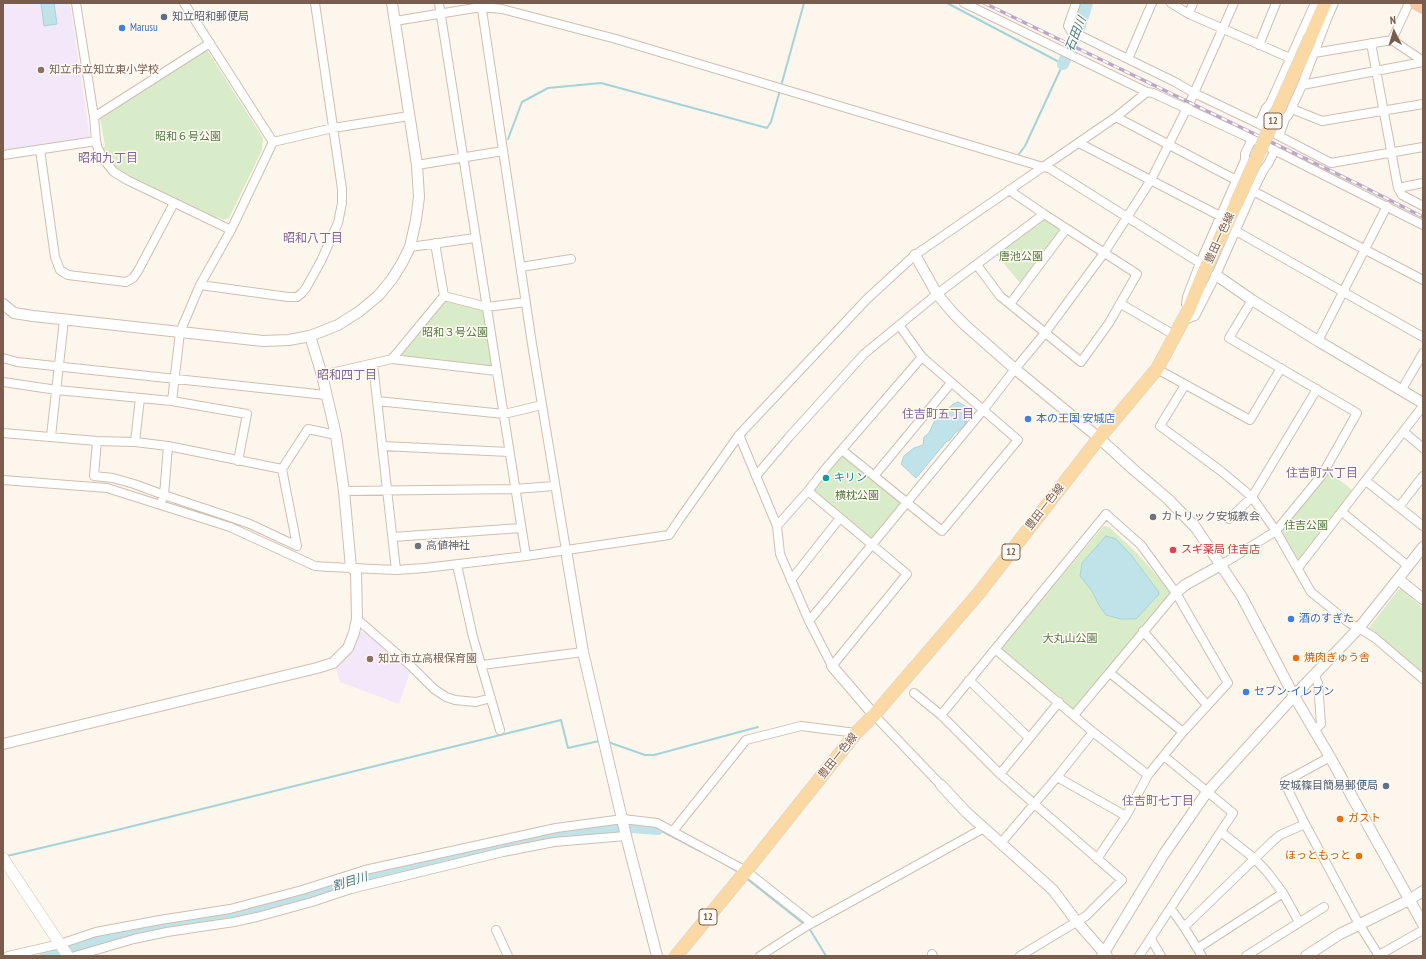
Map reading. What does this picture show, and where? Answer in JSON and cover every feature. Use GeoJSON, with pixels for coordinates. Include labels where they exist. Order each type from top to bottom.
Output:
{"type":"FeatureCollection","features":[{"type":"Feature","properties":{"kind":"highway"},"geometry":{"type":"LineString","coordinates":[[1416,3],[1423,7]]}},
{"type":"Feature","properties":{"kind":"main road","name":"豊田一色線"},"geometry":{"type":"LineString","coordinates":[[676,956],[744,874],[856,733],[874,715],[979,593],[1099,438],[1157,369],[1176,336],[1325,3]]}},
{"type":"Feature","properties":{"kind":"main road"},"geometry":{"type":"LineString","coordinates":[[3,858],[68,956]]}},
{"type":"Feature","properties":{"kind":"street"},"geometry":{"type":"LineString","coordinates":[[76,3],[94,117],[96,141],[104,160],[114,172],[127,180],[231,230]]}},
{"type":"Feature","properties":{"kind":"street"},"geometry":{"type":"LineString","coordinates":[[184,3],[273,142]]}},
{"type":"Feature","properties":{"kind":"street"},"geometry":{"type":"LineString","coordinates":[[200,285],[297,297],[302,293],[321,261],[338,223],[342,203],[342,189],[315,3]]}},
{"type":"Feature","properties":{"kind":"street"},"geometry":{"type":"LineString","coordinates":[[3,304],[14,313],[64,320],[263,341],[289,340],[310,336],[338,325],[360,311],[379,295],[392,279],[402,263],[410,247],[419,197],[417,165],[408,116],[392,3]]}},
{"type":"Feature","properties":{"kind":"street"},"geometry":{"type":"LineString","coordinates":[[438,3],[526,556]]}},
{"type":"Feature","properties":{"kind":"street"},"geometry":{"type":"LineString","coordinates":[[964,3],[1148,92],[1252,139],[1423,225]]}},
{"type":"Feature","properties":{"kind":"street"},"geometry":{"type":"LineString","coordinates":[[1076,3],[1068,26],[1071,31],[1259,124],[1331,163],[1423,147]]}},
{"type":"Feature","properties":{"kind":"street"},"geometry":{"type":"LineString","coordinates":[[1128,59],[1152,3]]}},
{"type":"Feature","properties":{"kind":"street"},"geometry":{"type":"LineString","coordinates":[[1170,3],[1188,14],[1290,58]]}},
{"type":"Feature","properties":{"kind":"street"},"geometry":{"type":"LineString","coordinates":[[1188,14],[1193,3]]}},
{"type":"Feature","properties":{"kind":"street"},"geometry":{"type":"LineString","coordinates":[[809,621],[1045,333],[1104,253],[1151,180],[1194,93],[1234,3]]}},
{"type":"Feature","properties":{"kind":"street"},"geometry":{"type":"LineString","coordinates":[[1259,45],[1276,3]]}},
{"type":"Feature","properties":{"kind":"street"},"geometry":{"type":"LineString","coordinates":[[1259,124],[1315,3]]}},
{"type":"Feature","properties":{"kind":"street"},"geometry":{"type":"LineString","coordinates":[[1279,136],[1285,119],[1292,109],[1302,85],[1334,3]]}},
{"type":"Feature","properties":{"kind":"street"},"geometry":{"type":"LineString","coordinates":[[1392,40],[1409,3]]}},
{"type":"Feature","properties":{"kind":"street"},"geometry":{"type":"LineString","coordinates":[[395,21],[440,14],[481,5],[502,9],[616,39],[1049,168],[1200,263]]}},
{"type":"Feature","properties":{"kind":"street"},"geometry":{"type":"LineString","coordinates":[[481,5],[554,486],[583,652],[626,833],[658,956]]}},
{"type":"Feature","properties":{"kind":"street"},"geometry":{"type":"LineString","coordinates":[[1314,53],[1392,40],[1423,61]]}},
{"type":"Feature","properties":{"kind":"street"},"geometry":{"type":"LineString","coordinates":[[94,117],[210,43]]}},
{"type":"Feature","properties":{"kind":"street"},"geometry":{"type":"LineString","coordinates":[[1372,43],[1398,188],[1402,195],[1423,206]]}},
{"type":"Feature","properties":{"kind":"street"},"geometry":{"type":"LineString","coordinates":[[1302,85],[1423,61]]}},
{"type":"Feature","properties":{"kind":"street"},"geometry":{"type":"LineString","coordinates":[[3,480],[108,488],[230,527],[316,566],[396,570],[457,565],[669,535],[739,435],[867,299],[915,255],[1079,143],[1148,92]]}},
{"type":"Feature","properties":{"kind":"street"},"geometry":{"type":"LineString","coordinates":[[1292,109],[1322,121],[1423,104]]}},
{"type":"Feature","properties":{"kind":"street"},"geometry":{"type":"LineString","coordinates":[[273,142],[333,128],[408,116]]}},
{"type":"Feature","properties":{"kind":"street"},"geometry":{"type":"LineString","coordinates":[[1116,117],[1236,180]]}},
{"type":"Feature","properties":{"kind":"street"},"geometry":{"type":"LineString","coordinates":[[1252,139],[1245,154],[1245,160],[1186,297],[1186,314],[1195,316],[1216,275],[1253,191],[1274,150]]}},
{"type":"Feature","properties":{"kind":"street"},"geometry":{"type":"LineString","coordinates":[[3,155],[96,141]]}},
{"type":"Feature","properties":{"kind":"street"},"geometry":{"type":"LineString","coordinates":[[172,401],[180,332],[200,285],[231,230],[273,142]]}},
{"type":"Feature","properties":{"kind":"street"},"geometry":{"type":"LineString","coordinates":[[1079,143],[1220,216]]}},
{"type":"Feature","properties":{"kind":"street"},"geometry":{"type":"LineString","coordinates":[[40,150],[54,257],[60,270],[68,275],[126,282],[133,278],[174,203]]}},
{"type":"Feature","properties":{"kind":"street"},"geometry":{"type":"LineString","coordinates":[[417,165],[503,151]]}},
{"type":"Feature","properties":{"kind":"street"},"geometry":{"type":"LineString","coordinates":[[1398,188],[1423,183]]}},
{"type":"Feature","properties":{"kind":"street"},"geometry":{"type":"LineString","coordinates":[[977,265],[1000,296],[1081,362],[1109,323],[1137,274],[1009,190]]}},
{"type":"Feature","properties":{"kind":"street"},"geometry":{"type":"LineString","coordinates":[[1253,191],[1423,280]]}},
{"type":"Feature","properties":{"kind":"street"},"geometry":{"type":"LineString","coordinates":[[1318,341],[1343,291],[1366,250],[1387,206]]}},
{"type":"Feature","properties":{"kind":"street"},"geometry":{"type":"LineString","coordinates":[[756,476],[864,354],[937,294],[1044,214]]}},
{"type":"Feature","properties":{"kind":"street"},"geometry":{"type":"LineString","coordinates":[[1010,304],[1066,228]]}},
{"type":"Feature","properties":{"kind":"street"},"geometry":{"type":"LineString","coordinates":[[1236,231],[1423,337]]}},
{"type":"Feature","properties":{"kind":"street"},"geometry":{"type":"LineString","coordinates":[[410,247],[475,238]]}},
{"type":"Feature","properties":{"kind":"street"},"geometry":{"type":"LineString","coordinates":[[392,359],[444,296],[435,243]]}},
{"type":"Feature","properties":{"kind":"street"},"geometry":{"type":"LineString","coordinates":[[915,255],[937,294],[952,313],[1015,369],[1099,438],[1168,499],[1196,528],[1242,597],[1294,696],[1330,757],[1423,924]]}},
{"type":"Feature","properties":{"kind":"street"},"geometry":{"type":"LineString","coordinates":[[521,267],[571,259]]}},
{"type":"Feature","properties":{"kind":"street"},"geometry":{"type":"LineString","coordinates":[[1216,275],[1252,300],[1423,405],[1404,432],[1298,568]]}},
{"type":"Feature","properties":{"kind":"street"},"geometry":{"type":"LineString","coordinates":[[444,296],[487,308],[526,302]]}},
{"type":"Feature","properties":{"kind":"street"},"geometry":{"type":"LineString","coordinates":[[1074,715],[1176,593],[1185,585],[1276,531],[1322,475],[1358,413],[1229,338],[1252,300]]}},
{"type":"Feature","properties":{"kind":"street"},"geometry":{"type":"LineString","coordinates":[[1121,304],[1176,336]]}},
{"type":"Feature","properties":{"kind":"street"},"geometry":{"type":"LineString","coordinates":[[51,436],[64,320]]}},
{"type":"Feature","properties":{"kind":"street"},"geometry":{"type":"LineString","coordinates":[[842,450],[942,531],[1018,440],[984,409],[951,383],[922,357],[899,325]]}},
{"type":"Feature","properties":{"kind":"street"},"geometry":{"type":"LineString","coordinates":[[3,744],[317,668],[333,663],[348,648],[354,633],[357,619],[354,569],[336,435],[322,375],[310,336]]}},
{"type":"Feature","properties":{"kind":"street"},"geometry":{"type":"LineString","coordinates":[[1401,391],[1423,353]]}},
{"type":"Feature","properties":{"kind":"street"},"geometry":{"type":"LineString","coordinates":[[777,526],[922,357]]}},
{"type":"Feature","properties":{"kind":"street"},"geometry":{"type":"LineString","coordinates":[[3,358],[17,362],[326,395]]}},
{"type":"Feature","properties":{"kind":"street"},"geometry":{"type":"LineString","coordinates":[[322,375],[392,359],[497,371]]}},
{"type":"Feature","properties":{"kind":"street"},"geometry":{"type":"LineString","coordinates":[[373,364],[396,570]]}},
{"type":"Feature","properties":{"kind":"street"},"geometry":{"type":"LineString","coordinates":[[1157,369],[1250,420],[1281,368]]}},
{"type":"Feature","properties":{"kind":"street"},"geometry":{"type":"LineString","coordinates":[[3,382],[57,390],[172,401],[247,414],[238,461]]}},
{"type":"Feature","properties":{"kind":"street"},"geometry":{"type":"LineString","coordinates":[[874,476],[951,383]]}},
{"type":"Feature","properties":{"kind":"street"},"geometry":{"type":"LineString","coordinates":[[1185,384],[1160,426],[1221,471],[1252,497],[1276,531],[1311,592],[1349,623],[1374,638],[1423,678]]}},
{"type":"Feature","properties":{"kind":"street"},"geometry":{"type":"LineString","coordinates":[[1229,519],[1252,497],[1317,389]]}},
{"type":"Feature","properties":{"kind":"street"},"geometry":{"type":"LineString","coordinates":[[135,442],[140,398]]}},
{"type":"Feature","properties":{"kind":"street"},"geometry":{"type":"LineString","coordinates":[[377,401],[504,414],[542,405]]}},
{"type":"Feature","properties":{"kind":"street"},"geometry":{"type":"LineString","coordinates":[[96,441],[94,476],[113,478],[134,484],[164,496],[250,524],[297,546],[282,469],[308,429],[336,435]]}},
{"type":"Feature","properties":{"kind":"street"},"geometry":{"type":"LineString","coordinates":[[1404,432],[1423,448]]}},
{"type":"Feature","properties":{"kind":"street"},"geometry":{"type":"LineString","coordinates":[[3,433],[96,441],[135,442],[168,446],[282,469]]}},
{"type":"Feature","properties":{"kind":"street"},"geometry":{"type":"LineString","coordinates":[[739,435],[777,526],[780,554],[809,621],[832,666],[874,715],[966,812],[1053,890],[1104,955],[1164,854],[1207,792],[1314,674],[1359,628],[1423,547]]}},
{"type":"Feature","properties":{"kind":"street"},"geometry":{"type":"LineString","coordinates":[[161,505],[164,496],[168,446]]}},
{"type":"Feature","properties":{"kind":"street"},"geometry":{"type":"LineString","coordinates":[[382,446],[510,452]]}},
{"type":"Feature","properties":{"kind":"street"},"geometry":{"type":"LineString","coordinates":[[1399,507],[1423,476]]}},
{"type":"Feature","properties":{"kind":"street"},"geometry":{"type":"LineString","coordinates":[[1366,481],[1423,526]]}},
{"type":"Feature","properties":{"kind":"street"},"geometry":{"type":"LineString","coordinates":[[344,491],[515,489],[554,486]]}},
{"type":"Feature","properties":{"kind":"street"},"geometry":{"type":"LineString","coordinates":[[808,491],[907,574],[832,666]]}},
{"type":"Feature","properties":{"kind":"street"},"geometry":{"type":"LineString","coordinates":[[1342,512],[1408,566]]}},
{"type":"Feature","properties":{"kind":"street"},"geometry":{"type":"LineString","coordinates":[[941,714],[1106,514],[1141,545],[1176,593],[1228,683],[1183,732],[1148,775],[1126,816],[1097,859]]}},
{"type":"Feature","properties":{"kind":"street"},"geometry":{"type":"LineString","coordinates":[[791,580],[840,518]]}},
{"type":"Feature","properties":{"kind":"street"},"geometry":{"type":"LineString","coordinates":[[393,537],[521,528]]}},
{"type":"Feature","properties":{"kind":"street"},"geometry":{"type":"LineString","coordinates":[[457,565],[473,637],[492,698],[500,730]]}},
{"type":"Feature","properties":{"kind":"street"},"geometry":{"type":"LineString","coordinates":[[1398,579],[1423,600]]}},
{"type":"Feature","properties":{"kind":"street"},"geometry":{"type":"LineString","coordinates":[[357,619],[412,666],[434,689],[446,697],[455,700],[476,702],[492,698]]}},
{"type":"Feature","properties":{"kind":"street"},"geometry":{"type":"LineString","coordinates":[[1143,631],[1207,705]]}},
{"type":"Feature","properties":{"kind":"street"},"geometry":{"type":"LineString","coordinates":[[995,649],[1093,732],[1148,775]]}},
{"type":"Feature","properties":{"kind":"street"},"geometry":{"type":"LineString","coordinates":[[482,665],[583,652]]}},
{"type":"Feature","properties":{"kind":"street"},"geometry":{"type":"LineString","coordinates":[[1110,673],[1183,732]]}},
{"type":"Feature","properties":{"kind":"street"},"geometry":{"type":"LineString","coordinates":[[1314,674],[1318,683],[1321,724],[1314,731]]}},
{"type":"Feature","properties":{"kind":"street"},"geometry":{"type":"LineString","coordinates":[[969,680],[1029,738]]}},
{"type":"Feature","properties":{"kind":"street"},"geometry":{"type":"LineString","coordinates":[[914,693],[941,714],[1000,774],[1122,880],[1086,916],[1020,956]]}},
{"type":"Feature","properties":{"kind":"street"},"geometry":{"type":"LineString","coordinates":[[1000,774],[1059,702]]}},
{"type":"Feature","properties":{"kind":"street"},"geometry":{"type":"LineString","coordinates":[[673,831],[746,740],[801,726],[856,733]]}},
{"type":"Feature","properties":{"kind":"street"},"geometry":{"type":"LineString","coordinates":[[1001,843],[1093,732]]}},
{"type":"Feature","properties":{"kind":"street"},"geometry":{"type":"LineString","coordinates":[[1139,956],[1233,813],[1164,756]]}},
{"type":"Feature","properties":{"kind":"street"},"geometry":{"type":"LineString","coordinates":[[1330,757],[1284,782],[1305,824],[1359,924],[1379,956],[1423,930]]}},
{"type":"Feature","properties":{"kind":"street"},"geometry":{"type":"LineString","coordinates":[[1057,777],[1126,816]]}},
{"type":"Feature","properties":{"kind":"street"},"geometry":{"type":"LineString","coordinates":[[8,956],[60,944],[96,932],[230,909],[302,890],[365,870],[556,828],[623,819],[657,823],[673,831],[744,874],[808,925]]}},
{"type":"Feature","properties":{"kind":"street"},"geometry":{"type":"LineString","coordinates":[[1184,927],[1280,835],[1305,824]]}},
{"type":"Feature","properties":{"kind":"street"},"geometry":{"type":"LineString","coordinates":[[760,956],[808,925],[984,828]]}},
{"type":"Feature","properties":{"kind":"street"},"geometry":{"type":"LineString","coordinates":[[1221,832],[1255,859],[1283,893],[1299,922]]}},
{"type":"Feature","properties":{"kind":"street"},"geometry":{"type":"LineString","coordinates":[[75,956],[167,932],[257,917],[312,902],[351,889],[503,852],[554,842],[626,833]]}},
{"type":"Feature","properties":{"kind":"street"},"geometry":{"type":"LineString","coordinates":[[1312,954],[1340,934],[1409,900],[1423,891]]}},
{"type":"Feature","properties":{"kind":"street"},"geometry":{"type":"LineString","coordinates":[[1198,948],[1283,893]]}},
{"type":"Feature","properties":{"kind":"street"},"geometry":{"type":"LineString","coordinates":[[1246,956],[1324,907]]}},
{"type":"Feature","properties":{"kind":"street"},"geometry":{"type":"LineString","coordinates":[[1170,909],[1174,912],[1202,956]]}},
{"type":"Feature","properties":{"kind":"street"},"geometry":{"type":"LineString","coordinates":[[496,930],[508,956]]}},
{"type":"Feature","properties":{"kind":"street"},"geometry":{"type":"LineString","coordinates":[[1150,939],[1161,956]]}},
{"type":"Feature","properties":{"kind":"shaded area","name":"知立市立知立東小学校"},"geometry":{"type":"Polygon","coordinates":[[[3,3],[70,3],[90,138],[3,151],[3,3]]]}},
{"type":"Feature","properties":{"kind":"shaded area","name":"知立市立高根保育園"},"geometry":{"type":"Polygon","coordinates":[[[365,632],[410,672],[399,704],[340,682],[336,668],[353,650],[359,633],[365,632]]]}},
{"type":"Feature","properties":{"kind":"green space","name":"昭和６号公園"},"geometry":{"type":"Polygon","coordinates":[[[207,50],[263,138],[262,150],[229,218],[224,220],[217,217],[215,220],[129,178],[115,169],[101,148],[105,146],[101,118],[207,50]]]}},
{"type":"Feature","properties":{"kind":"green space","name":"唐池公園"},"geometry":{"type":"Polygon","coordinates":[[[1043,219],[1046,219],[1060,228],[1061,231],[1021,284],[996,254],[1043,219]]]}},
{"type":"Feature","properties":{"kind":"green space","name":"昭和３号公園"},"geometry":{"type":"Polygon","coordinates":[[[447,300],[484,310],[493,363],[489,367],[402,357],[401,352],[444,301],[447,300]]]}},
{"type":"Feature","properties":{"kind":"green space","name":"横枕公園"},"geometry":{"type":"Polygon","coordinates":[[[841,455],[901,502],[901,506],[874,539],[871,539],[814,491],[813,488],[841,455]]]}},
{"type":"Feature","properties":{"kind":"green space","name":"住吉公園"},"geometry":{"type":"Polygon","coordinates":[[[1328,471],[1355,492],[1298,564],[1279,531],[1328,471]]]}},
{"type":"Feature","properties":{"kind":"green space","name":"大丸山公園"},"geometry":{"type":"Polygon","coordinates":[[[1104,526],[1109,527],[1137,553],[1170,591],[1171,596],[1075,709],[1073,709],[1001,650],[1001,647],[1104,526]]]}},
{"type":"Feature","properties":{"kind":"green space"},"geometry":{"type":"Polygon","coordinates":[[[1399,589],[1401,589],[1423,608],[1423,675],[1368,629],[1399,589]]]}},
{"type":"Feature","properties":{"kind":"water"},"geometry":{"type":"Polygon","coordinates":[[[41,3],[54,3],[57,24],[44,26],[41,3]]]}},
{"type":"Feature","properties":{"kind":"water"},"geometry":{"type":"Polygon","coordinates":[[[958,402],[972,410],[965,415],[964,422],[967,421],[950,440],[946,442],[916,478],[901,464],[904,456],[914,448],[923,445],[924,437],[929,433],[934,422],[953,404],[958,402]]]}},
{"type":"Feature","properties":{"kind":"water"},"geometry":{"type":"Polygon","coordinates":[[[1106,536],[1116,539],[1131,555],[1158,591],[1159,594],[1136,619],[1121,619],[1106,615],[1092,591],[1080,576],[1082,563],[1106,536]]]}},
{"type":"Feature","properties":{"kind":"waterway"},"geometry":{"type":"LineString","coordinates":[[781,86],[804,3]]}},
{"type":"Feature","properties":{"kind":"waterway"},"geometry":{"type":"LineString","coordinates":[[947,3],[1063,64],[1025,146],[1019,154]]}},
{"type":"Feature","properties":{"kind":"waterway","name":"石田川"},"geometry":{"type":"LineString","coordinates":[[1063,64],[1080,26],[1087,3]]}},
{"type":"Feature","properties":{"kind":"waterway"},"geometry":{"type":"LineString","coordinates":[[508,139],[522,102],[548,88],[601,83],[767,128],[771,122],[780,90]]}},
{"type":"Feature","properties":{"kind":"waterway"},"geometry":{"type":"LineString","coordinates":[[7,856],[561,720],[568,748],[599,741]]}},
{"type":"Feature","properties":{"kind":"waterway"},"geometry":{"type":"LineString","coordinates":[[608,742],[645,755],[654,755],[758,727]]}},
{"type":"Feature","properties":{"kind":"waterway","name":"割目川"},"geometry":{"type":"LineString","coordinates":[[45,956],[154,928],[231,915],[325,891],[350,881],[551,834],[631,827],[658,829]]}},
{"type":"Feature","properties":{"kind":"waterway"},"geometry":{"type":"LineString","coordinates":[[658,829],[700,851]]}},
{"type":"Feature","properties":{"kind":"waterway"},"geometry":{"type":"LineString","coordinates":[[728,866],[738,872]]}},
{"type":"Feature","properties":{"kind":"waterway"},"geometry":{"type":"LineString","coordinates":[[746,878],[804,924]]}},
{"type":"Feature","properties":{"kind":"waterway"},"geometry":{"type":"LineString","coordinates":[[809,928],[826,956]]}},
{"type":"Feature","properties":{"kind":"railway"},"geometry":{"type":"LineString","coordinates":[[984,3],[1423,217]]}},
{"type":"Feature","properties":{"kind":"place","name":"知立昭和郵便局"},"geometry":{"type":"Point","coordinates":[164,17]}},
{"type":"Feature","properties":{"kind":"place","name":"Marusu"},"geometry":{"type":"Point","coordinates":[122,28]}},
{"type":"Feature","properties":{"kind":"place","name":"知立市立知立東小学校"},"geometry":{"type":"Point","coordinates":[41,70]}},
{"type":"Feature","properties":{"kind":"place","name":"本の王国 安城店"},"geometry":{"type":"Point","coordinates":[1028,419]}},
{"type":"Feature","properties":{"kind":"place","name":"キリン"},"geometry":{"type":"Point","coordinates":[826,478]}},
{"type":"Feature","properties":{"kind":"place","name":"カトリック安城教会"},"geometry":{"type":"Point","coordinates":[1153,517]}},
{"type":"Feature","properties":{"kind":"place","name":"高値神社"},"geometry":{"type":"Point","coordinates":[418,546]}},
{"type":"Feature","properties":{"kind":"place","name":"スギ薬局 住吉店"},"geometry":{"type":"Point","coordinates":[1173,550]}},
{"type":"Feature","properties":{"kind":"place","name":"酒のすぎた"},"geometry":{"type":"Point","coordinates":[1291,619]}},
{"type":"Feature","properties":{"kind":"place","name":"焼肉ぎゅう舎"},"geometry":{"type":"Point","coordinates":[1296,658]}},
{"type":"Feature","properties":{"kind":"place","name":"知立市立高根保育園"},"geometry":{"type":"Point","coordinates":[370,659]}},
{"type":"Feature","properties":{"kind":"place","name":"セブン-イレブン"},"geometry":{"type":"Point","coordinates":[1246,692]}},
{"type":"Feature","properties":{"kind":"place","name":"安城篠目簡易郵便局"},"geometry":{"type":"Point","coordinates":[1386,786]}},
{"type":"Feature","properties":{"kind":"place","name":"ガスト"},"geometry":{"type":"Point","coordinates":[1340,819]}},
{"type":"Feature","properties":{"kind":"place","name":"ほっともっと"},"geometry":{"type":"Point","coordinates":[1359,856]}},
{"type":"Feature","properties":{"kind":"district","name":"昭和九丁目"},"geometry":{"type":"Point","coordinates":[108,159]}},
{"type":"Feature","properties":{"kind":"district","name":"昭和八丁目"},"geometry":{"type":"Point","coordinates":[313,239]}},
{"type":"Feature","properties":{"kind":"district","name":"昭和四丁目"},"geometry":{"type":"Point","coordinates":[347,376]}},
{"type":"Feature","properties":{"kind":"district","name":"住吉町五丁目"},"geometry":{"type":"Point","coordinates":[938,415]}},
{"type":"Feature","properties":{"kind":"district","name":"住吉町六丁目"},"geometry":{"type":"Point","coordinates":[1322,474]}},
{"type":"Feature","properties":{"kind":"district","name":"住吉町七丁目"},"geometry":{"type":"Point","coordinates":[1158,802]}}]}
